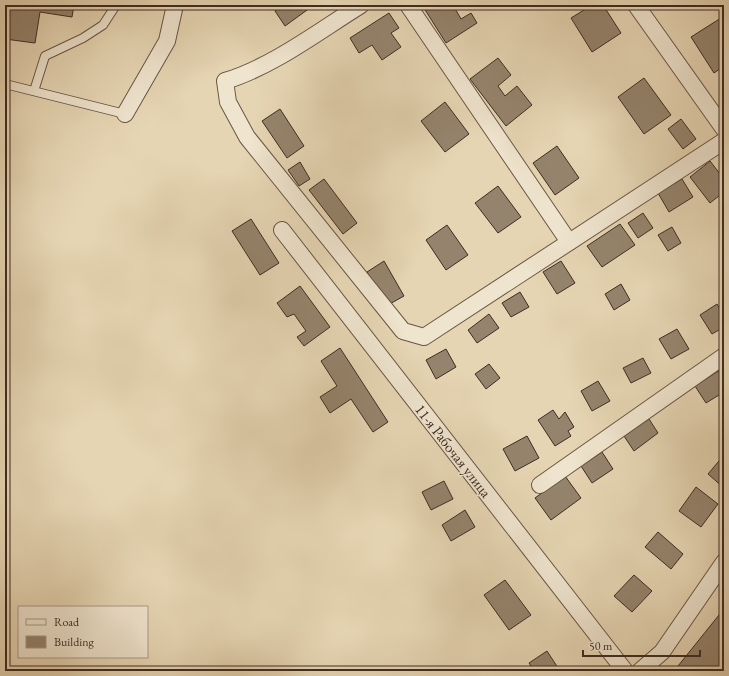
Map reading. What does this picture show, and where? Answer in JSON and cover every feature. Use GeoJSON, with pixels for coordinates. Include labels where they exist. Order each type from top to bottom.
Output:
{"type":"FeatureCollection","features":[{"type":"Feature","properties":{"kind":"street"},"geometry":{"type":"LineString","coordinates":[[125,114],[166,41],[175,5]]}},
{"type":"Feature","properties":{"kind":"street"},"geometry":{"type":"LineString","coordinates":[[361,5],[276,58],[243,76],[225,81],[228,102],[247,137],[403,331],[424,337],[724,141]]}},
{"type":"Feature","properties":{"kind":"street"},"geometry":{"type":"LineString","coordinates":[[408,5],[569,242]]}},
{"type":"Feature","properties":{"kind":"street"},"geometry":{"type":"LineString","coordinates":[[636,5],[724,129]]}},
{"type":"Feature","properties":{"kind":"street","name":"11-я Рабочая улица"},"geometry":{"type":"LineString","coordinates":[[282,230],[625,671]]}},
{"type":"Feature","properties":{"kind":"street"},"geometry":{"type":"LineString","coordinates":[[540,485],[724,356]]}},
{"type":"Feature","properties":{"kind":"street"},"geometry":{"type":"LineString","coordinates":[[640,671],[662,652],[724,562]]}},
{"type":"Feature","properties":{"kind":"lane"},"geometry":{"type":"LineString","coordinates":[[34,92],[45,56],[82,38],[103,25],[116,5]]}},
{"type":"Feature","properties":{"kind":"lane"},"geometry":{"type":"LineString","coordinates":[[5,84],[125,114]]}},
{"type":"Feature","properties":{"kind":"building"},"geometry":{"type":"Polygon","coordinates":[[[5,5],[74,5],[72,17],[40,12],[35,43],[5,39],[5,5]]]}},
{"type":"Feature","properties":{"kind":"building"},"geometry":{"type":"Polygon","coordinates":[[[284,5],[314,5],[285,26],[275,11],[284,5]]]}},
{"type":"Feature","properties":{"kind":"building"},"geometry":{"type":"Polygon","coordinates":[[[422,5],[453,5],[461,19],[471,13],[477,23],[446,43],[422,5]]]}},
{"type":"Feature","properties":{"kind":"building"},"geometry":{"type":"Polygon","coordinates":[[[592,5],[603,5],[621,33],[592,52],[571,18],[592,5]]]}},
{"type":"Feature","properties":{"kind":"building"},"geometry":{"type":"Polygon","coordinates":[[[389,13],[399,28],[391,33],[401,47],[382,60],[372,45],[359,53],[350,38],[389,13]]]}},
{"type":"Feature","properties":{"kind":"building"},"geometry":{"type":"Polygon","coordinates":[[[721,18],[724,23],[724,66],[714,73],[691,37],[721,18]]]}},
{"type":"Feature","properties":{"kind":"building"},"geometry":{"type":"Polygon","coordinates":[[[498,58],[511,75],[498,86],[505,96],[517,86],[532,105],[506,126],[470,79],[498,58]]]}},
{"type":"Feature","properties":{"kind":"building"},"geometry":{"type":"Polygon","coordinates":[[[644,78],[671,115],[644,134],[618,97],[644,78]]]}},
{"type":"Feature","properties":{"kind":"building"},"geometry":{"type":"Polygon","coordinates":[[[445,102],[469,134],[445,152],[421,121],[445,102]]]}},
{"type":"Feature","properties":{"kind":"building"},"geometry":{"type":"Polygon","coordinates":[[[280,109],[304,146],[287,158],[262,121],[280,109]]]}},
{"type":"Feature","properties":{"kind":"building"},"geometry":{"type":"Polygon","coordinates":[[[681,119],[696,139],[683,149],[668,129],[681,119]]]}},
{"type":"Feature","properties":{"kind":"building"},"geometry":{"type":"Polygon","coordinates":[[[557,146],[579,178],[555,195],[533,163],[557,146]]]}},
{"type":"Feature","properties":{"kind":"building"},"geometry":{"type":"Polygon","coordinates":[[[710,161],[724,179],[724,192],[710,203],[690,177],[710,161]]]}},
{"type":"Feature","properties":{"kind":"building"},"geometry":{"type":"Polygon","coordinates":[[[300,162],[310,179],[299,186],[288,170],[300,162]]]}},
{"type":"Feature","properties":{"kind":"building"},"geometry":{"type":"Polygon","coordinates":[[[324,179],[357,223],[343,234],[309,190],[324,179]]]}},
{"type":"Feature","properties":{"kind":"building"},"geometry":{"type":"Polygon","coordinates":[[[682,179],[693,197],[669,212],[658,193],[682,179]]]}},
{"type":"Feature","properties":{"kind":"building"},"geometry":{"type":"Polygon","coordinates":[[[498,186],[521,217],[498,233],[475,203],[498,186]]]}},
{"type":"Feature","properties":{"kind":"building"},"geometry":{"type":"Polygon","coordinates":[[[643,213],[653,228],[638,238],[628,223],[643,213]]]}},
{"type":"Feature","properties":{"kind":"building"},"geometry":{"type":"Polygon","coordinates":[[[251,219],[279,263],[260,275],[232,231],[251,219]]]}},
{"type":"Feature","properties":{"kind":"building"},"geometry":{"type":"Polygon","coordinates":[[[620,224],[635,245],[602,267],[587,246],[620,224]]]}},
{"type":"Feature","properties":{"kind":"building"},"geometry":{"type":"Polygon","coordinates":[[[447,225],[468,255],[446,270],[426,240],[447,225]]]}},
{"type":"Feature","properties":{"kind":"building"},"geometry":{"type":"Polygon","coordinates":[[[672,227],[681,243],[668,251],[658,235],[672,227]]]}},
{"type":"Feature","properties":{"kind":"building"},"geometry":{"type":"Polygon","coordinates":[[[384,261],[404,296],[386,306],[367,272],[384,261]]]}},
{"type":"Feature","properties":{"kind":"building"},"geometry":{"type":"Polygon","coordinates":[[[561,261],[575,283],[557,294],[543,272],[561,261]]]}},
{"type":"Feature","properties":{"kind":"building"},"geometry":{"type":"Polygon","coordinates":[[[621,284],[630,300],[614,310],[605,294],[621,284]]]}},
{"type":"Feature","properties":{"kind":"building"},"geometry":{"type":"Polygon","coordinates":[[[300,286],[330,327],[304,346],[297,337],[306,331],[294,314],[287,317],[277,303],[300,286]]]}},
{"type":"Feature","properties":{"kind":"building"},"geometry":{"type":"Polygon","coordinates":[[[520,292],[529,307],[511,317],[502,303],[520,292]]]}},
{"type":"Feature","properties":{"kind":"building"},"geometry":{"type":"Polygon","coordinates":[[[717,304],[724,315],[724,327],[712,334],[700,315],[717,304]]]}},
{"type":"Feature","properties":{"kind":"building"},"geometry":{"type":"Polygon","coordinates":[[[489,314],[499,328],[477,343],[468,330],[489,314]]]}},
{"type":"Feature","properties":{"kind":"building"},"geometry":{"type":"Polygon","coordinates":[[[677,329],[689,349],[671,359],[659,339],[677,329]]]}},
{"type":"Feature","properties":{"kind":"building"},"geometry":{"type":"Polygon","coordinates":[[[340,348],[388,422],[373,432],[351,399],[330,413],[320,397],[337,386],[321,361],[340,348]]]}},
{"type":"Feature","properties":{"kind":"building"},"geometry":{"type":"Polygon","coordinates":[[[446,349],[456,367],[436,379],[426,360],[446,349]]]}},
{"type":"Feature","properties":{"kind":"building"},"geometry":{"type":"Polygon","coordinates":[[[643,358],[651,373],[631,383],[623,368],[643,358]]]}},
{"type":"Feature","properties":{"kind":"building"},"geometry":{"type":"Polygon","coordinates":[[[489,364],[500,378],[486,389],[475,374],[489,364]]]}},
{"type":"Feature","properties":{"kind":"building"},"geometry":{"type":"Polygon","coordinates":[[[720,370],[724,376],[724,392],[706,403],[695,386],[720,370]]]}},
{"type":"Feature","properties":{"kind":"building"},"geometry":{"type":"Polygon","coordinates":[[[598,381],[610,401],[592,411],[581,391],[598,381]]]}},
{"type":"Feature","properties":{"kind":"building"},"geometry":{"type":"Polygon","coordinates":[[[553,410],[559,419],[565,412],[574,427],[568,431],[571,436],[555,446],[538,420],[553,410]]]}},
{"type":"Feature","properties":{"kind":"building"},"geometry":{"type":"Polygon","coordinates":[[[649,419],[658,433],[634,451],[624,436],[649,419]]]}},
{"type":"Feature","properties":{"kind":"building"},"geometry":{"type":"Polygon","coordinates":[[[527,436],[539,458],[515,471],[503,449],[527,436]]]}},
{"type":"Feature","properties":{"kind":"building"},"geometry":{"type":"Polygon","coordinates":[[[602,452],[613,469],[592,483],[581,466],[602,452]]]}},
{"type":"Feature","properties":{"kind":"building"},"geometry":{"type":"Polygon","coordinates":[[[724,455],[724,488],[708,474],[724,455]]]}},
{"type":"Feature","properties":{"kind":"building"},"geometry":{"type":"Polygon","coordinates":[[[565,476],[581,498],[551,520],[535,498],[565,476]]]}},
{"type":"Feature","properties":{"kind":"building"},"geometry":{"type":"Polygon","coordinates":[[[444,481],[453,499],[431,510],[422,492],[444,481]]]}},
{"type":"Feature","properties":{"kind":"building"},"geometry":{"type":"Polygon","coordinates":[[[696,487],[718,504],[701,527],[679,511],[696,487]]]}},
{"type":"Feature","properties":{"kind":"building"},"geometry":{"type":"Polygon","coordinates":[[[465,510],[475,527],[451,541],[442,525],[465,510]]]}},
{"type":"Feature","properties":{"kind":"building"},"geometry":{"type":"Polygon","coordinates":[[[658,532],[683,554],[671,569],[645,547],[658,532]]]}},
{"type":"Feature","properties":{"kind":"building"},"geometry":{"type":"Polygon","coordinates":[[[634,575],[652,591],[632,612],[614,596],[634,575]]]}},
{"type":"Feature","properties":{"kind":"building"},"geometry":{"type":"Polygon","coordinates":[[[505,580],[531,615],[509,630],[484,595],[505,580]]]}},
{"type":"Feature","properties":{"kind":"building"},"geometry":{"type":"Polygon","coordinates":[[[719,615],[724,619],[724,663],[717,671],[674,671],[719,615]]]}},
{"type":"Feature","properties":{"kind":"building"},"geometry":{"type":"Polygon","coordinates":[[[547,651],[560,671],[534,671],[529,663],[547,651]]]}}]}
